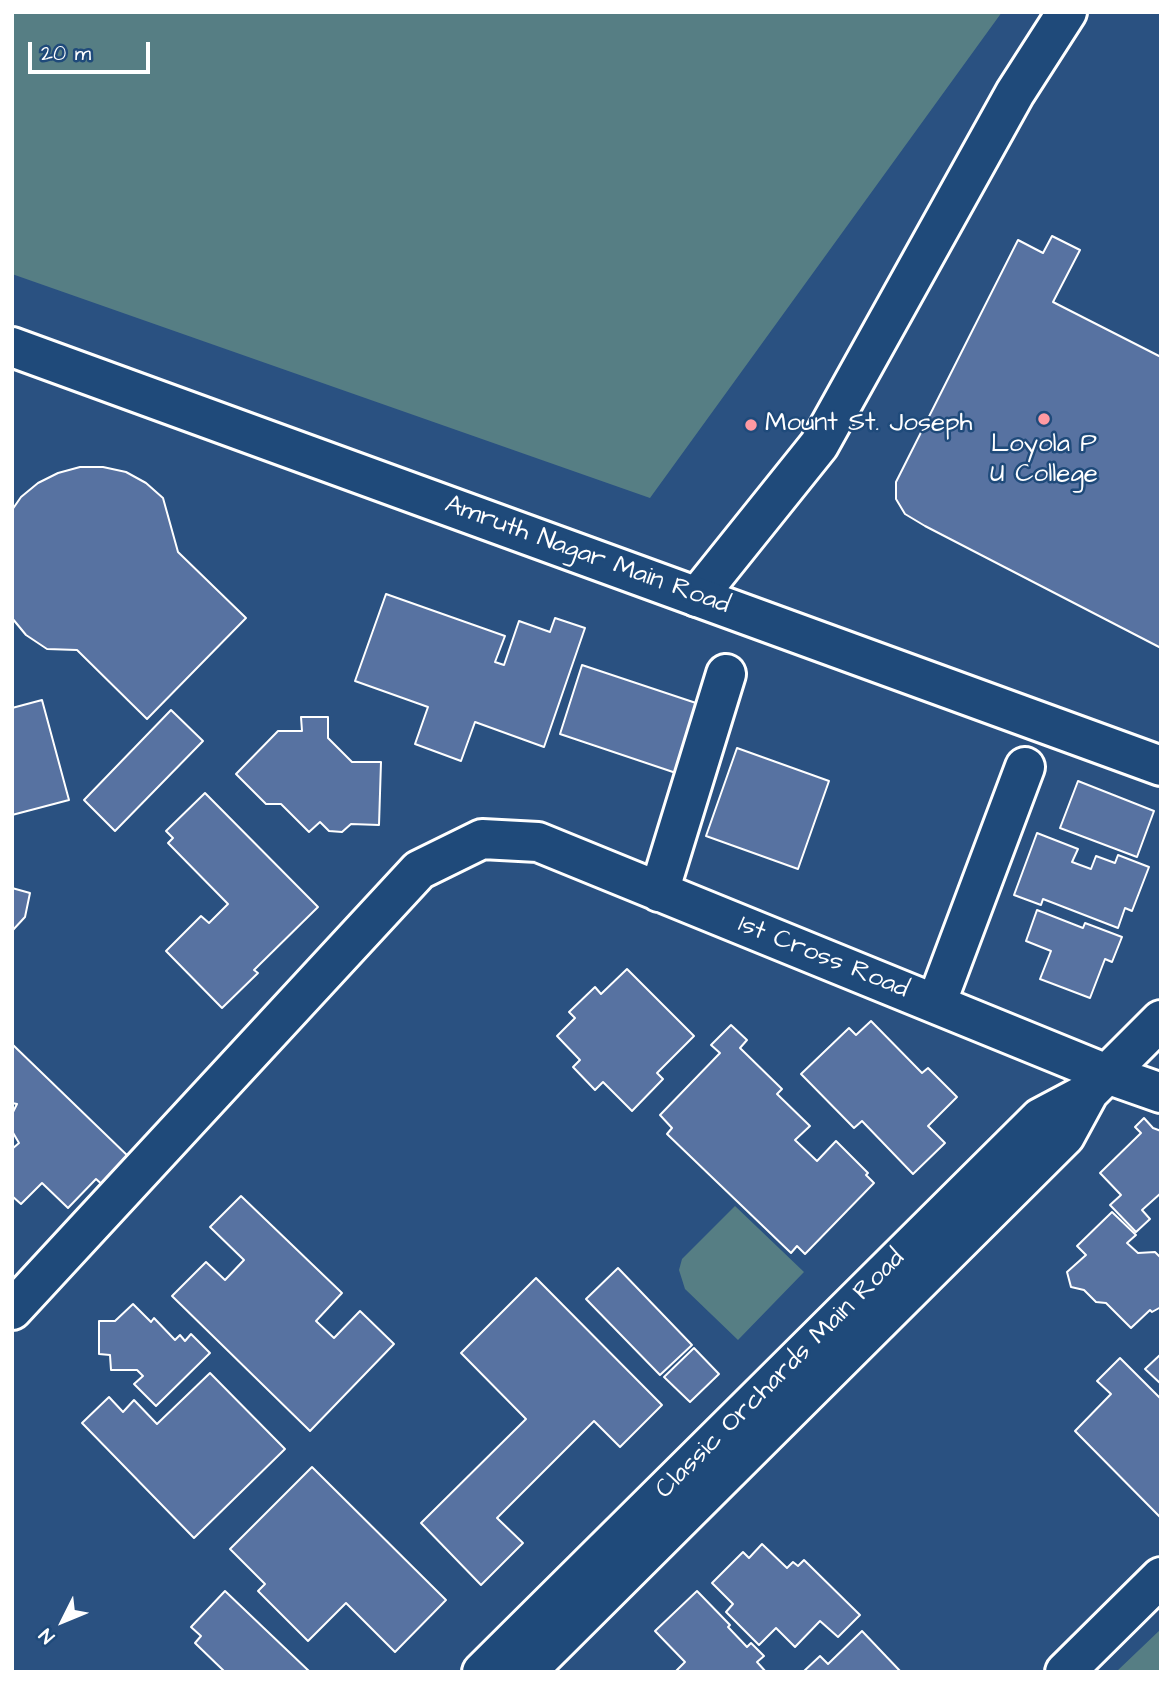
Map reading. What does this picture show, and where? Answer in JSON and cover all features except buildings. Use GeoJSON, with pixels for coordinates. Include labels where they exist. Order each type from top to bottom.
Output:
{"type":"FeatureCollection","features":[{"type":"Feature","properties":{"kind":"street"},"geometry":{"type":"LineString","coordinates":[[697,597],[819,445],[1015,93],[1067,12]]}},
{"type":"Feature","properties":{"kind":"street","name":"Amruth Nagar Main Road"},"geometry":{"type":"LineString","coordinates":[[12,347],[1161,766]]}},
{"type":"Feature","properties":{"kind":"street"},"geometry":{"type":"LineString","coordinates":[[659,892],[726,674]]}},
{"type":"Feature","properties":{"kind":"street"},"geometry":{"type":"LineString","coordinates":[[936,1004],[1025,767]]}},
{"type":"Feature","properties":{"kind":"street","name":"1st Cross Road"},"geometry":{"type":"LineString","coordinates":[[12,1310],[419,870],[482,839],[538,842],[936,1004],[1098,1083],[1161,1093]]}},
{"type":"Feature","properties":{"kind":"street","name":"Classic Orchards Main Road"},"geometry":{"type":"LineString","coordinates":[[526,1672],[1065,1136],[1098,1083],[1161,1020]]}},
{"type":"Feature","properties":{"kind":"street","name":"Classic Orchards Main Road"},"geometry":{"type":"LineString","coordinates":[[482,1672],[1041,1118],[1098,1083]]}},
{"type":"Feature","properties":{"kind":"street"},"geometry":{"type":"LineString","coordinates":[[1065,1672],[1161,1577]]}},
{"type":"Feature","properties":{"kind":"green space"},"geometry":{"type":"Polygon","coordinates":[[[12,12],[1002,12],[650,498],[12,274],[12,12]]]}},
{"type":"Feature","properties":{"kind":"green space"},"geometry":{"type":"Polygon","coordinates":[[[735,1206],[804,1272],[738,1340],[685,1289],[679,1270],[682,1259],[735,1206]]]}},
{"type":"Feature","properties":{"kind":"green space"},"geometry":{"type":"Polygon","coordinates":[[[1161,1629],[1161,1672],[1116,1672],[1161,1629]]]}},
{"type":"Feature","properties":{"kind":"place","name":"Loyola P U College"},"geometry":{"type":"Point","coordinates":[1044,419]}},
{"type":"Feature","properties":{"kind":"place","name":"Mount St. Joseph"},"geometry":{"type":"Point","coordinates":[751,425]}}]}
